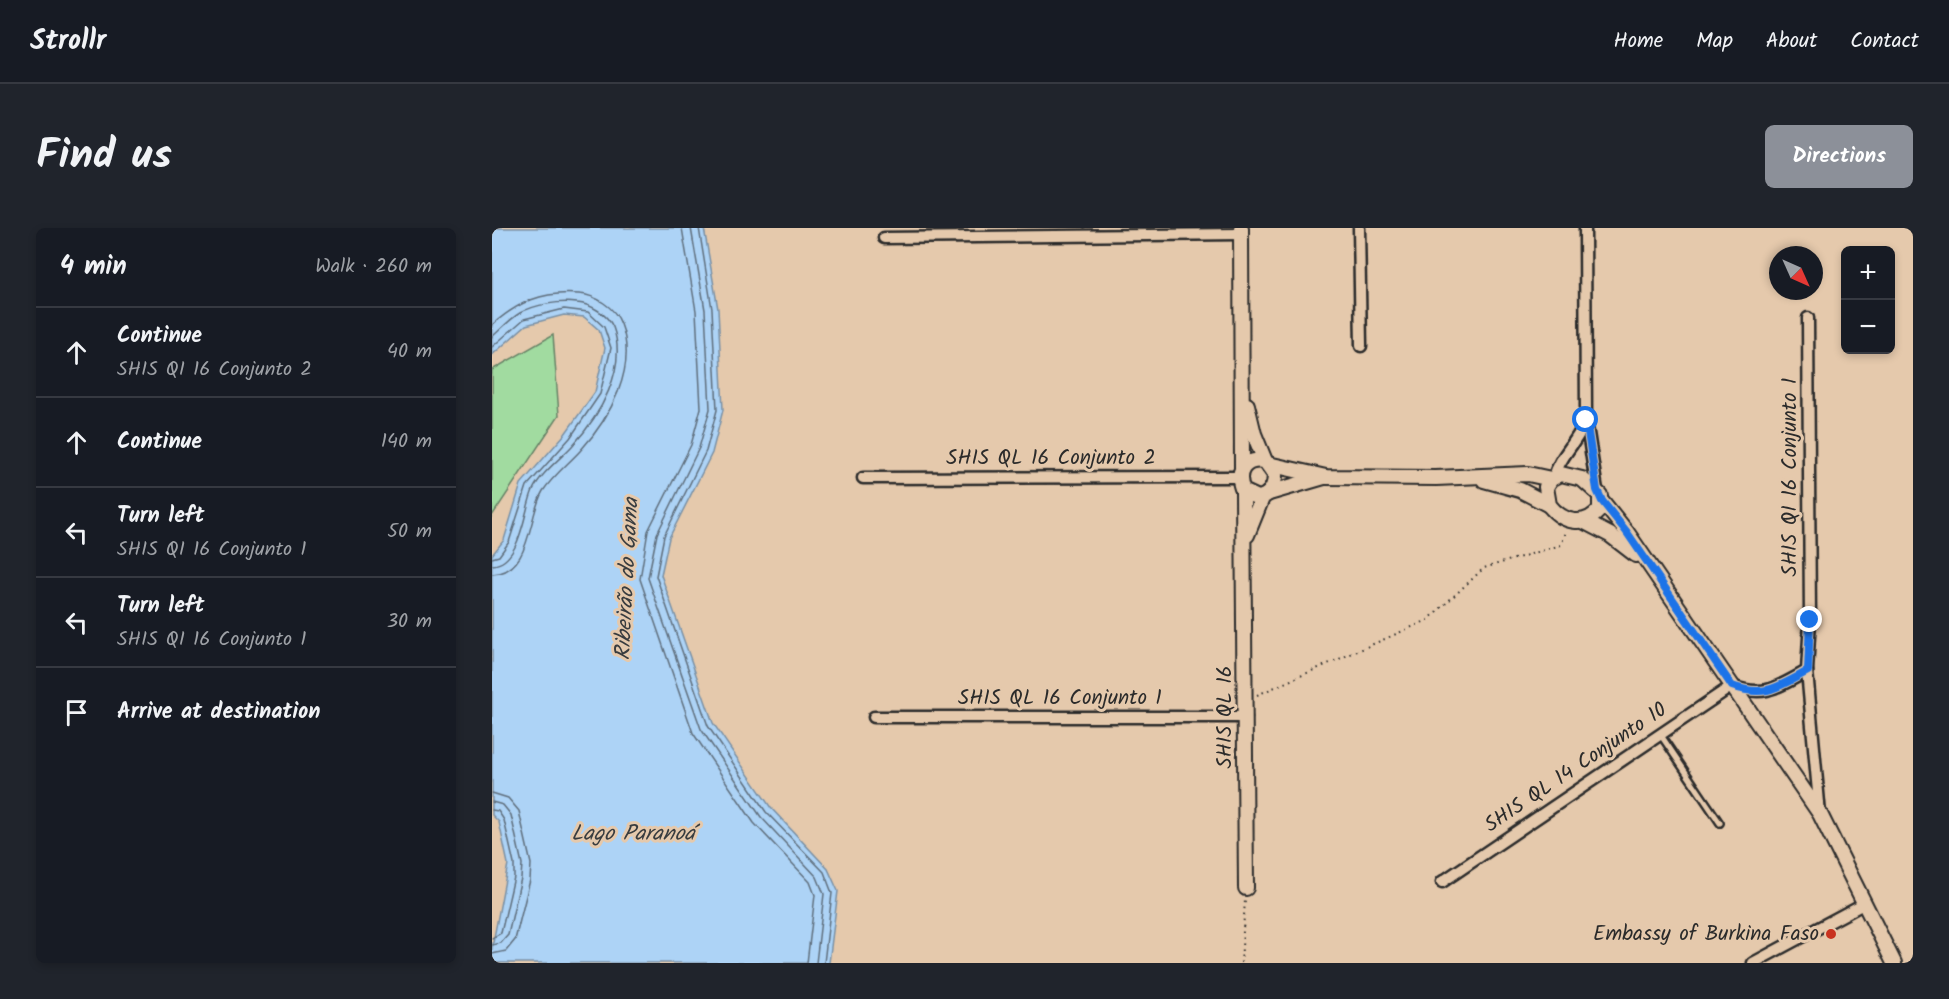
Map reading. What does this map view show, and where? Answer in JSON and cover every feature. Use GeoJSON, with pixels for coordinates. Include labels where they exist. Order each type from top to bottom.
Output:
{"type":"FeatureCollection","features":[{"type":"Feature","properties":{"kind":"street"},"geometry":{"type":"LineString","coordinates":[[1359,228],[1361,346]]}},
{"type":"Feature","properties":{"kind":"street"},"geometry":{"type":"LineString","coordinates":[[1585,228],[1586,420],[1599,495],[1595,516],[1585,522]]}},
{"type":"Feature","properties":{"kind":"street"},"geometry":{"type":"LineString","coordinates":[[884,238],[1241,231],[1243,382],[1241,472],[1243,491],[1250,496],[1265,495],[1326,477]]}},
{"type":"Feature","properties":{"kind":"street","name":"SHIS QI 16 Conjunto 1"},"geometry":{"type":"LineString","coordinates":[[1808,318],[1810,620],[1808,671],[1820,814]]}},
{"type":"Feature","properties":{"kind":"street"},"geometry":{"type":"LineString","coordinates":[[1243,382],[1251,424],[1267,462],[1273,470],[1275,480],[1265,495]]}},
{"type":"Feature","properties":{"kind":"street"},"geometry":{"type":"LineString","coordinates":[[1549,505],[1545,490],[1560,462],[1576,441],[1586,420]]}},
{"type":"Feature","properties":{"kind":"street"},"geometry":{"type":"LineString","coordinates":[[1241,472],[1252,460],[1326,477],[1476,477],[1528,474],[1553,478],[1561,474],[1582,479],[1599,495],[1820,814],[1894,963]]}},
{"type":"Feature","properties":{"kind":"street","name":"SHIS QL 16 Conjunto 2"},"geometry":{"type":"LineString","coordinates":[[863,478],[1241,472]]}},
{"type":"Feature","properties":{"kind":"street"},"geometry":{"type":"LineString","coordinates":[[1476,477],[1520,490],[1549,505],[1570,521],[1585,522],[1610,535],[1645,561]]}},
{"type":"Feature","properties":{"kind":"street","name":"SHIS QL 16"},"geometry":{"type":"LineString","coordinates":[[1243,491],[1246,888]]}},
{"type":"Feature","properties":{"kind":"street","name":"SHIS QL 16"},"geometry":{"type":"LineString","coordinates":[[1244,546],[1265,495]]}},
{"type":"Feature","properties":{"kind":"street"},"geometry":{"type":"LineString","coordinates":[[1732,686],[1751,692],[1769,690],[1808,671]]}},
{"type":"Feature","properties":{"kind":"street","name":"SHIS QL 14 Conjunto 10"},"geometry":{"type":"LineString","coordinates":[[1442,882],[1732,686]]}},
{"type":"Feature","properties":{"kind":"street","name":"SHIS QL 16 Conjunto 1"},"geometry":{"type":"LineString","coordinates":[[874,717],[1246,717]]}},
{"type":"Feature","properties":{"kind":"street"},"geometry":{"type":"LineString","coordinates":[[1753,963],[1864,903]]}},
{"type":"Feature","properties":{"kind":"lane"},"geometry":{"type":"LineString","coordinates":[[1660,734],[1720,823]]}},
{"type":"Feature","properties":{"kind":"path"},"geometry":{"type":"LineString","coordinates":[[1246,700],[1428,620],[1484,568],[1561,545],[1570,521]]}},
{"type":"Feature","properties":{"kind":"path"},"geometry":{"type":"LineString","coordinates":[[1241,963],[1246,888]]}},
{"type":"Feature","properties":{"kind":"green space"},"geometry":{"type":"Polygon","coordinates":[[[553,335],[559,415],[492,516],[492,370],[553,335]]]}},
{"type":"Feature","properties":{"kind":"water","name":"Lago Paranoá"},"geometry":{"type":"Polygon","coordinates":[[[492,228],[704,228],[718,309],[723,410],[712,453],[669,538],[661,575],[713,723],[771,808],[828,869],[838,891],[829,963],[492,963],[492,948],[508,864],[499,822],[492,815],[492,555],[504,540],[521,484],[565,434],[595,392],[605,348],[599,330],[584,317],[564,315],[526,325],[492,355],[492,228]]]}},
{"type":"Feature","properties":{"kind":"place","name":"Embassy of Burkina Faso"},"geometry":{"type":"Point","coordinates":[1831,934]}},
{"type":"Feature","properties":{"kind":"route"},"geometry":{"type":"LineString","coordinates":[[1586,420],[1597,490],[1602,501],[1626,531],[1732,686],[1751,692],[1769,690],[1808,671],[1810,620]]}},
{"type":"Feature","properties":{"kind":"water label","name":"Ribeirão do Gama"},"geometry":{"type":"Point","coordinates":[628,579]}}]}
